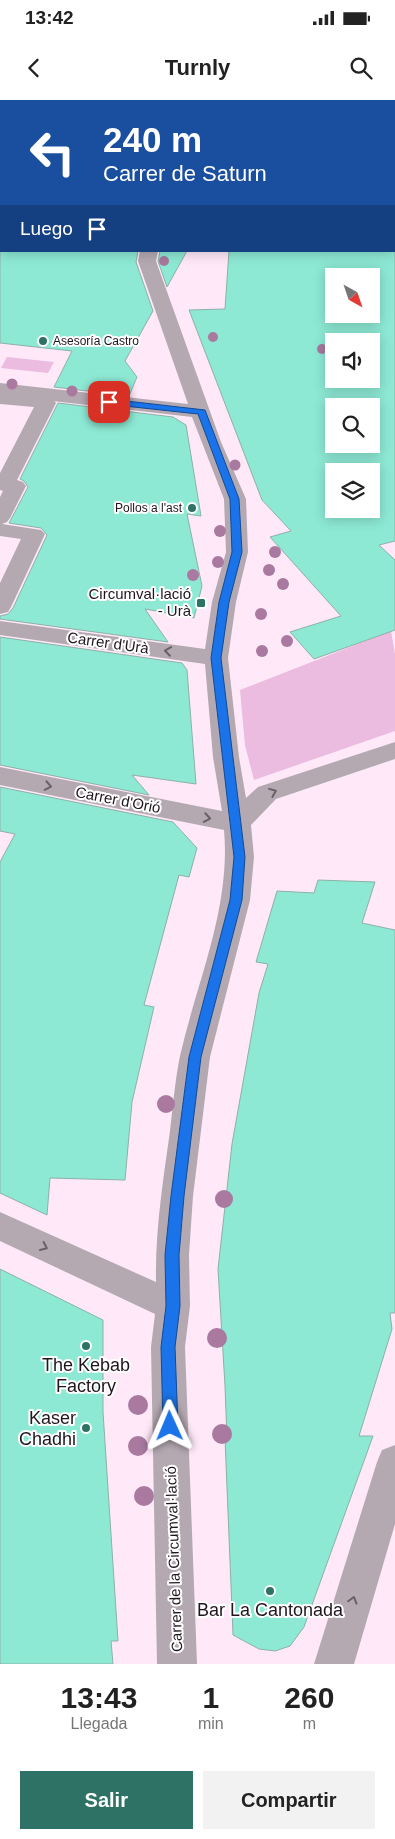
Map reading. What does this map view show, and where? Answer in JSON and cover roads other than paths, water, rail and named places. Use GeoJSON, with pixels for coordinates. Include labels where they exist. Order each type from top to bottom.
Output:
{"type":"FeatureCollection","features":[{"type":"Feature","properties":{"kind":"street","name":"Carrer de la Circumval·lació"},"geometry":{"type":"LineString","coordinates":[[149,252],[147,260],[235,499],[237,552],[224,602],[216,658],[226,757],[237,823],[240,857],[236,900],[195,1057],[173,1245],[173,1306],[168,1347],[177,1664]]}},
{"type":"Feature","properties":{"kind":"street"},"geometry":{"type":"LineString","coordinates":[[0,390],[202,412]]}},
{"type":"Feature","properties":{"kind":"street"},"geometry":{"type":"LineString","coordinates":[[0,398],[46,403],[4,485],[16,486],[0,518]]}},
{"type":"Feature","properties":{"kind":"street"},"geometry":{"type":"LineString","coordinates":[[0,530],[34,534],[0,607]]}},
{"type":"Feature","properties":{"kind":"street","name":"Carrer d'Urà"},"geometry":{"type":"LineString","coordinates":[[0,628],[216,658]]}},
{"type":"Feature","properties":{"kind":"street"},"geometry":{"type":"LineString","coordinates":[[237,823],[267,793],[395,750]]}},
{"type":"Feature","properties":{"kind":"street","name":"Carrer d'Orió"},"geometry":{"type":"LineString","coordinates":[[0,776],[237,823]]}},
{"type":"Feature","properties":{"kind":"street"},"geometry":{"type":"LineString","coordinates":[[0,1226],[173,1306]]}},
{"type":"Feature","properties":{"kind":"street"},"geometry":{"type":"LineString","coordinates":[[334,1664],[395,1462]]}},
{"type":"Feature","properties":{"kind":"place","name":"Asesoría Castro"},"geometry":{"type":"Point","coordinates":[43,341]}},
{"type":"Feature","properties":{"kind":"place","name":"Pollos a l'ast"},"geometry":{"type":"Point","coordinates":[192,508]}},
{"type":"Feature","properties":{"kind":"place","name":"Circumval·lació - Urà"},"geometry":{"type":"Point","coordinates":[201,603]}},
{"type":"Feature","properties":{"kind":"place","name":"The Kebab Factory"},"geometry":{"type":"Point","coordinates":[86,1346]}},
{"type":"Feature","properties":{"kind":"place","name":"Kaser Chadhi"},"geometry":{"type":"Point","coordinates":[86,1428]}},
{"type":"Feature","properties":{"kind":"place","name":"Bar La Cantonada"},"geometry":{"type":"Point","coordinates":[270,1591]}}]}
